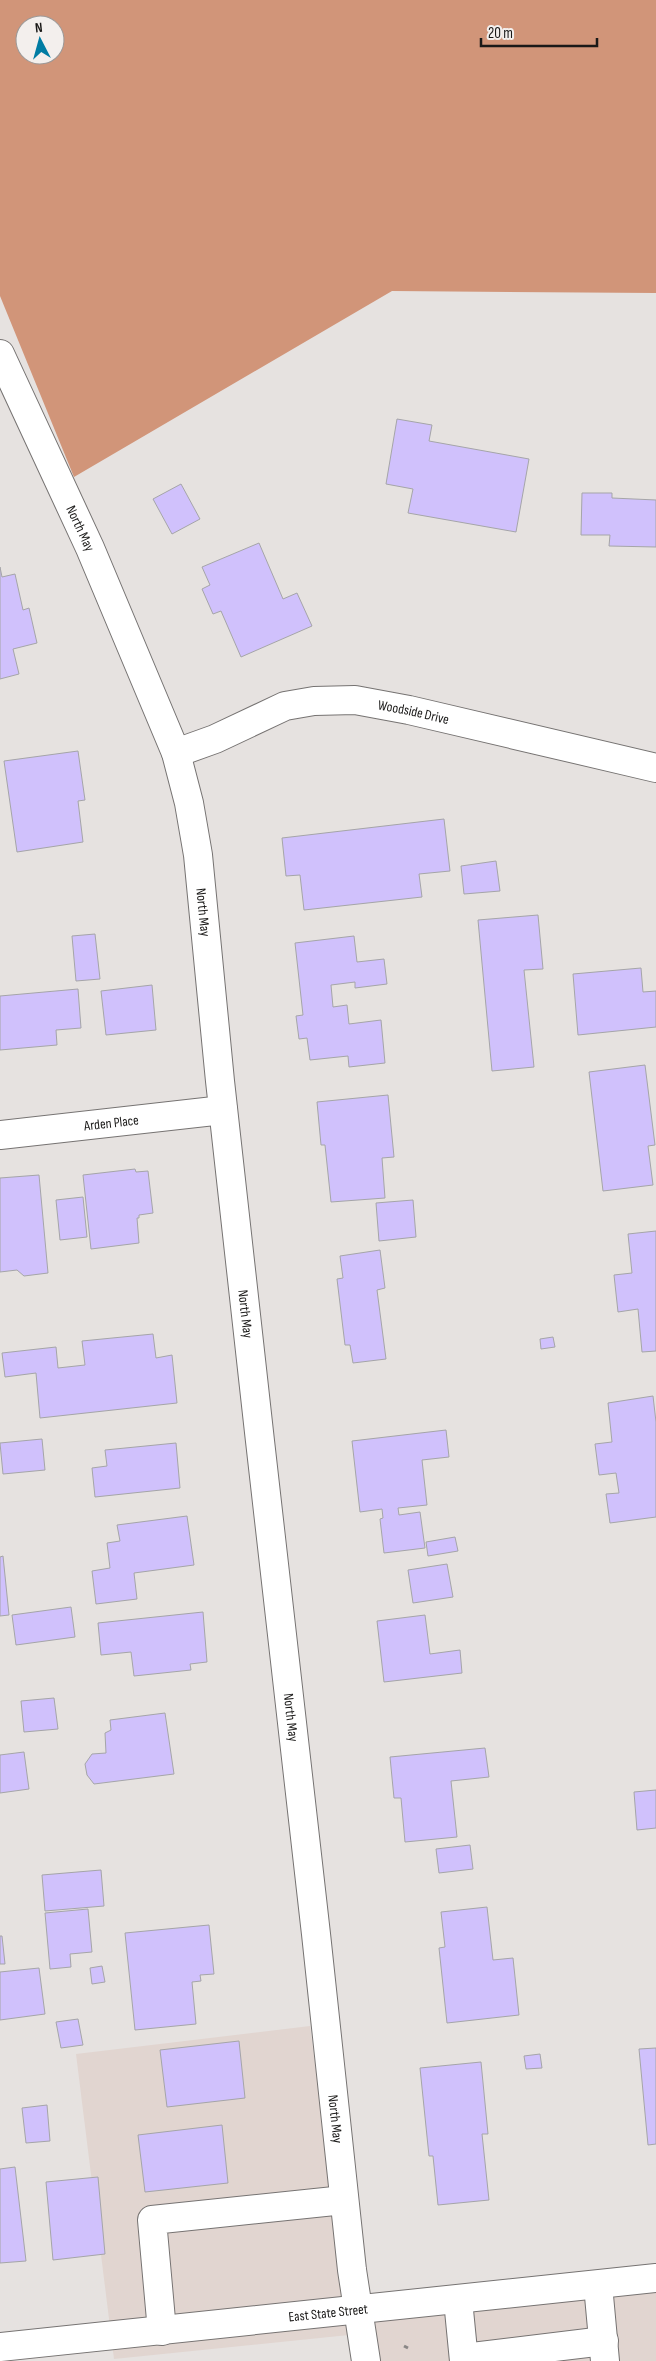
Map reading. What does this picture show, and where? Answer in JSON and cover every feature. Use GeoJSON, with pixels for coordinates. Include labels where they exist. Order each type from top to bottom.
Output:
{"type":"FeatureCollection","features":[{"type":"Feature","properties":{"kind":"street","name":"North May"},"geometry":{"type":"LineString","coordinates":[[0,354],[90,548],[176,753],[189,803],[198,855],[223,1110],[344,2200],[366,2361]]}},
{"type":"Feature","properties":{"kind":"street","name":"Woodside Drive"},"geometry":{"type":"LineString","coordinates":[[176,753],[216,739],[285,706],[314,701],[355,700],[409,710],[656,768]]}},
{"type":"Feature","properties":{"kind":"street","name":"Arden Place"},"geometry":{"type":"LineString","coordinates":[[0,1135],[223,1110]]}},
{"type":"Feature","properties":{"kind":"street"},"geometry":{"type":"LineString","coordinates":[[162,2331],[152,2220],[344,2200]]}},
{"type":"Feature","properties":{"kind":"street","name":"East State Street"},"geometry":{"type":"LineString","coordinates":[[0,2347],[656,2278]]}},
{"type":"Feature","properties":{"kind":"street"},"geometry":{"type":"LineString","coordinates":[[458,2300],[464,2359],[605,2351],[598,2285]]}},
{"type":"Feature","properties":{"kind":"shaded area"},"geometry":{"type":"Polygon","coordinates":[[[0,0],[656,0],[656,293],[392,291],[74,477],[0,296],[0,0]]]}},
{"type":"Feature","properties":{"kind":"shaded area"},"geometry":{"type":"Polygon","coordinates":[[[310,2026],[349,2319],[656,2280],[656,2361],[351,2361],[349,2335],[114,2359],[76,2054],[310,2026]]]}},
{"type":"Feature","properties":{"kind":"building"},"geometry":{"type":"Polygon","coordinates":[[[397,419],[432,425],[429,441],[529,459],[516,532],[408,513],[413,489],[386,484],[397,419]]]}},
{"type":"Feature","properties":{"kind":"building"},"geometry":{"type":"Polygon","coordinates":[[[181,484],[200,519],[172,534],[153,499],[181,484]]]}},
{"type":"Feature","properties":{"kind":"building"},"geometry":{"type":"Polygon","coordinates":[[[582,493],[612,493],[612,498],[656,500],[656,547],[609,546],[610,535],[581,535],[582,493]]]}},
{"type":"Feature","properties":{"kind":"building"},"geometry":{"type":"Polygon","coordinates":[[[259,543],[283,599],[297,593],[312,626],[241,657],[221,611],[213,614],[202,589],[210,585],[202,567],[259,543]]]}},
{"type":"Feature","properties":{"kind":"building"},"geometry":{"type":"Polygon","coordinates":[[[0,567],[2,577],[15,574],[23,610],[29,608],[37,643],[13,649],[19,674],[0,679],[0,567]]]}},
{"type":"Feature","properties":{"kind":"building"},"geometry":{"type":"Polygon","coordinates":[[[78,751],[85,800],[78,801],[83,842],[17,852],[4,761],[78,751]]]}},
{"type":"Feature","properties":{"kind":"building"},"geometry":{"type":"Polygon","coordinates":[[[444,819],[450,871],[419,874],[422,897],[304,910],[300,875],[286,876],[282,838],[444,819]]]}},
{"type":"Feature","properties":{"kind":"building"},"geometry":{"type":"Polygon","coordinates":[[[496,861],[500,891],[464,894],[461,866],[496,861]]]}},
{"type":"Feature","properties":{"kind":"building"},"geometry":{"type":"Polygon","coordinates":[[[538,915],[543,969],[524,970],[534,1067],[492,1071],[478,920],[538,915]]]}},
{"type":"Feature","properties":{"kind":"building"},"geometry":{"type":"Polygon","coordinates":[[[95,934],[100,979],[76,981],[72,936],[95,934]]]}},
{"type":"Feature","properties":{"kind":"building"},"geometry":{"type":"Polygon","coordinates":[[[354,936],[357,962],[384,959],[387,984],[355,988],[355,982],[331,985],[333,1007],[347,1005],[349,1024],[381,1020],[385,1063],[349,1067],[348,1056],[310,1060],[307,1038],[299,1039],[296,1016],[303,1015],[295,943],[354,936]]]}},
{"type":"Feature","properties":{"kind":"building"},"geometry":{"type":"Polygon","coordinates":[[[641,968],[643,992],[656,991],[656,1027],[578,1035],[573,974],[641,968]]]}},
{"type":"Feature","properties":{"kind":"building"},"geometry":{"type":"Polygon","coordinates":[[[152,985],[156,1030],[106,1035],[101,991],[152,985]]]}},
{"type":"Feature","properties":{"kind":"building"},"geometry":{"type":"Polygon","coordinates":[[[78,989],[81,1028],[56,1030],[57,1045],[0,1050],[0,996],[78,989]]]}},
{"type":"Feature","properties":{"kind":"building"},"geometry":{"type":"Polygon","coordinates":[[[645,1065],[655,1145],[648,1146],[653,1185],[603,1191],[589,1072],[645,1065]]]}},
{"type":"Feature","properties":{"kind":"building"},"geometry":{"type":"Polygon","coordinates":[[[388,1095],[394,1157],[382,1158],[385,1198],[331,1202],[325,1145],[321,1145],[317,1102],[388,1095]]]}},
{"type":"Feature","properties":{"kind":"building"},"geometry":{"type":"Polygon","coordinates":[[[135,1169],[136,1172],[148,1171],[153,1213],[139,1215],[139,1218],[137,1218],[139,1243],[91,1249],[83,1175],[135,1169]]]}},
{"type":"Feature","properties":{"kind":"building"},"geometry":{"type":"Polygon","coordinates":[[[39,1175],[48,1273],[24,1276],[17,1270],[0,1272],[0,1178],[39,1175]]]}},
{"type":"Feature","properties":{"kind":"building"},"geometry":{"type":"Polygon","coordinates":[[[83,1197],[87,1237],[60,1240],[56,1200],[83,1197]]]}},
{"type":"Feature","properties":{"kind":"building"},"geometry":{"type":"Polygon","coordinates":[[[413,1200],[416,1237],[379,1241],[376,1203],[413,1200]]]}},
{"type":"Feature","properties":{"kind":"building"},"geometry":{"type":"Polygon","coordinates":[[[656,1231],[656,1351],[642,1352],[638,1309],[618,1312],[614,1275],[632,1273],[628,1234],[656,1231]]]}},
{"type":"Feature","properties":{"kind":"building"},"geometry":{"type":"Polygon","coordinates":[[[380,1250],[385,1288],[377,1290],[386,1359],[353,1363],[350,1345],[345,1345],[337,1279],[343,1278],[340,1256],[380,1250]]]}},
{"type":"Feature","properties":{"kind":"building"},"geometry":{"type":"Polygon","coordinates":[[[153,1334],[156,1358],[172,1355],[177,1403],[40,1418],[36,1373],[5,1377],[2,1353],[56,1347],[58,1368],[85,1365],[82,1341],[153,1334]]]}},
{"type":"Feature","properties":{"kind":"building"},"geometry":{"type":"Polygon","coordinates":[[[553,1337],[555,1347],[541,1349],[540,1339],[553,1337]]]}},
{"type":"Feature","properties":{"kind":"building"},"geometry":{"type":"Polygon","coordinates":[[[653,1396],[656,1422],[656,1517],[610,1523],[606,1494],[619,1493],[616,1473],[599,1475],[595,1444],[612,1442],[608,1403],[653,1396]]]}},
{"type":"Feature","properties":{"kind":"building"},"geometry":{"type":"Polygon","coordinates":[[[446,1430],[449,1457],[422,1460],[427,1505],[398,1508],[399,1515],[420,1512],[425,1548],[384,1553],[380,1519],[383,1518],[382,1509],[360,1512],[352,1441],[446,1430]]]}},
{"type":"Feature","properties":{"kind":"building"},"geometry":{"type":"Polygon","coordinates":[[[42,1439],[45,1470],[3,1474],[0,1443],[42,1439]]]}},
{"type":"Feature","properties":{"kind":"building"},"geometry":{"type":"Polygon","coordinates":[[[176,1443],[180,1488],[95,1497],[92,1468],[107,1466],[105,1450],[176,1443]]]}},
{"type":"Feature","properties":{"kind":"building"},"geometry":{"type":"Polygon","coordinates":[[[187,1516],[194,1565],[134,1573],[137,1599],[96,1604],[92,1571],[110,1568],[107,1543],[120,1541],[117,1525],[187,1516]]]}},
{"type":"Feature","properties":{"kind":"building"},"geometry":{"type":"Polygon","coordinates":[[[455,1537],[458,1551],[428,1556],[426,1542],[455,1537]]]}},
{"type":"Feature","properties":{"kind":"building"},"geometry":{"type":"Polygon","coordinates":[[[3,1556],[9,1615],[0,1616],[0,1557],[3,1556]]]}},
{"type":"Feature","properties":{"kind":"building"},"geometry":{"type":"Polygon","coordinates":[[[447,1564],[453,1597],[413,1603],[408,1570],[447,1564]]]}},
{"type":"Feature","properties":{"kind":"building"},"geometry":{"type":"Polygon","coordinates":[[[71,1607],[75,1637],[16,1645],[12,1615],[71,1607]]]}},
{"type":"Feature","properties":{"kind":"building"},"geometry":{"type":"Polygon","coordinates":[[[203,1612],[207,1662],[190,1664],[191,1670],[134,1676],[131,1652],[101,1655],[98,1623],[203,1612]]]}},
{"type":"Feature","properties":{"kind":"building"},"geometry":{"type":"Polygon","coordinates":[[[425,1615],[430,1654],[460,1650],[462,1673],[384,1682],[377,1621],[425,1615]]]}},
{"type":"Feature","properties":{"kind":"building"},"geometry":{"type":"Polygon","coordinates":[[[54,1698],[58,1729],[24,1732],[21,1701],[54,1698]]]}},
{"type":"Feature","properties":{"kind":"building"},"geometry":{"type":"Polygon","coordinates":[[[165,1713],[174,1774],[94,1784],[87,1775],[85,1764],[92,1754],[106,1753],[105,1733],[111,1730],[110,1720],[165,1713]]]}},
{"type":"Feature","properties":{"kind":"building"},"geometry":{"type":"Polygon","coordinates":[[[485,1748],[489,1777],[451,1781],[457,1837],[405,1842],[401,1798],[394,1798],[390,1757],[485,1748]]]}},
{"type":"Feature","properties":{"kind":"building"},"geometry":{"type":"Polygon","coordinates":[[[24,1752],[29,1789],[0,1793],[0,1755],[24,1752]]]}},
{"type":"Feature","properties":{"kind":"building"},"geometry":{"type":"Polygon","coordinates":[[[656,1790],[656,1828],[637,1830],[634,1792],[656,1790]]]}},
{"type":"Feature","properties":{"kind":"building"},"geometry":{"type":"Polygon","coordinates":[[[470,1845],[473,1869],[439,1873],[436,1849],[470,1845]]]}},
{"type":"Feature","properties":{"kind":"building"},"geometry":{"type":"Polygon","coordinates":[[[101,1870],[104,1906],[45,1911],[42,1875],[101,1870]]]}},
{"type":"Feature","properties":{"kind":"building"},"geometry":{"type":"Polygon","coordinates":[[[487,1907],[493,1960],[513,1958],[519,2015],[447,2023],[439,1948],[445,1947],[441,1912],[487,1907]]]}},
{"type":"Feature","properties":{"kind":"building"},"geometry":{"type":"Polygon","coordinates":[[[88,1909],[92,1952],[70,1954],[71,1967],[50,1969],[45,1913],[88,1909]]]}},
{"type":"Feature","properties":{"kind":"building"},"geometry":{"type":"Polygon","coordinates":[[[209,1925],[214,1974],[200,1975],[201,1981],[192,1982],[196,2024],[135,2030],[125,1933],[209,1925]]]}},
{"type":"Feature","properties":{"kind":"building"},"geometry":{"type":"Polygon","coordinates":[[[0,1936],[2,1936],[5,1964],[0,1964],[0,1936]]]}},
{"type":"Feature","properties":{"kind":"building"},"geometry":{"type":"Polygon","coordinates":[[[102,1966],[105,1982],[92,1984],[90,1968],[102,1966]]]}},
{"type":"Feature","properties":{"kind":"building"},"geometry":{"type":"Polygon","coordinates":[[[39,1968],[45,2014],[0,2020],[0,1972],[39,1968]]]}},
{"type":"Feature","properties":{"kind":"building"},"geometry":{"type":"Polygon","coordinates":[[[78,2019],[83,2045],[61,2048],[56,2022],[78,2019]]]}},
{"type":"Feature","properties":{"kind":"building"},"geometry":{"type":"Polygon","coordinates":[[[239,2041],[245,2098],[167,2107],[160,2050],[239,2041]]]}},
{"type":"Feature","properties":{"kind":"building"},"geometry":{"type":"Polygon","coordinates":[[[656,2048],[656,2144],[648,2145],[639,2049],[656,2048]]]}},
{"type":"Feature","properties":{"kind":"building"},"geometry":{"type":"Polygon","coordinates":[[[540,2054],[542,2068],[526,2069],[524,2056],[540,2054]]]}},
{"type":"Feature","properties":{"kind":"building"},"geometry":{"type":"Polygon","coordinates":[[[481,2062],[488,2134],[482,2134],[489,2200],[438,2205],[433,2156],[429,2156],[420,2068],[481,2062]]]}},
{"type":"Feature","properties":{"kind":"building"},"geometry":{"type":"Polygon","coordinates":[[[47,2105],[50,2141],[26,2143],[22,2108],[47,2105]]]}},
{"type":"Feature","properties":{"kind":"building"},"geometry":{"type":"Polygon","coordinates":[[[222,2125],[228,2183],[145,2192],[138,2135],[222,2125]]]}},
{"type":"Feature","properties":{"kind":"building"},"geometry":{"type":"Polygon","coordinates":[[[15,2167],[26,2261],[0,2263],[0,2169],[15,2167]]]}},
{"type":"Feature","properties":{"kind":"building"},"geometry":{"type":"Polygon","coordinates":[[[98,2177],[105,2254],[53,2260],[46,2182],[98,2177]]]}}]}
